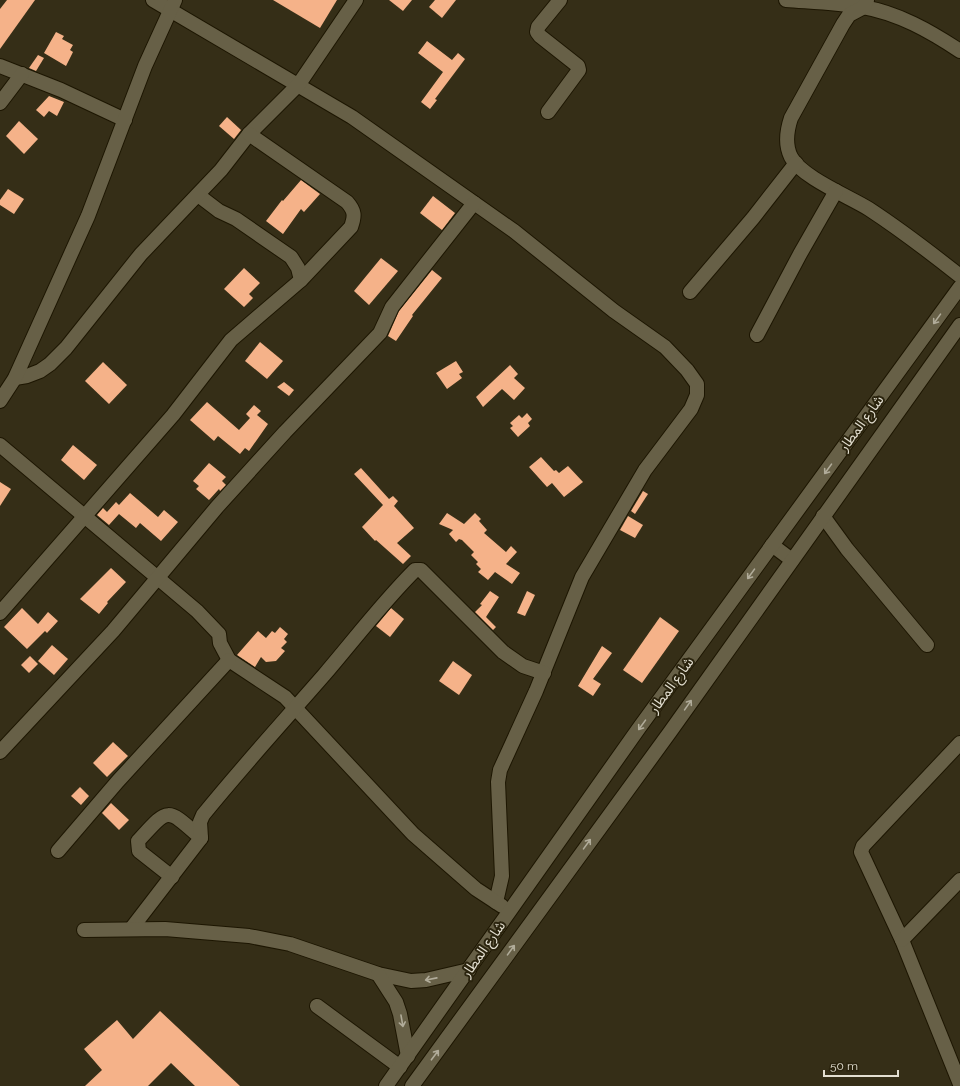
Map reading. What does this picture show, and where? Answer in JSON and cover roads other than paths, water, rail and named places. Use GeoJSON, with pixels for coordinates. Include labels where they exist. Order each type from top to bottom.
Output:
{"type":"FeatureCollection","features":[{"type":"Feature","properties":{"kind":"street"},"geometry":{"type":"LineString","coordinates":[[153,0],[173,5],[352,117],[514,231],[614,311],[665,347],[687,370],[697,384],[698,390],[691,409],[645,470],[582,577],[544,673],[498,776],[502,876],[496,902]]}},
{"type":"Feature","properties":{"kind":"street"},"geometry":{"type":"LineString","coordinates":[[15,378],[27,376],[50,364],[66,348],[141,254],[198,195],[249,134],[298,84],[356,0]]}},
{"type":"Feature","properties":{"kind":"street"},"geometry":{"type":"LineString","coordinates":[[548,112],[579,70],[578,66],[540,36],[538,32],[538,28],[560,0]]}},
{"type":"Feature","properties":{"kind":"street"},"geometry":{"type":"LineString","coordinates":[[786,0],[865,4],[903,19],[960,51]]}},
{"type":"Feature","properties":{"kind":"street"},"geometry":{"type":"LineString","coordinates":[[865,4],[849,15],[843,24],[791,118],[788,127],[788,149],[796,163],[836,191],[869,209],[906,234],[960,276]]}},
{"type":"Feature","properties":{"kind":"street"},"geometry":{"type":"LineString","coordinates":[[0,401],[15,378],[88,216],[146,66],[173,5]]}},
{"type":"Feature","properties":{"kind":"street"},"geometry":{"type":"LineString","coordinates":[[0,66],[61,90],[125,120]]}},
{"type":"Feature","properties":{"kind":"street"},"geometry":{"type":"LineString","coordinates":[[0,103],[22,74]]}},
{"type":"Feature","properties":{"kind":"street"},"geometry":{"type":"LineString","coordinates":[[0,613],[172,415],[231,340],[301,280],[351,227],[354,217],[353,210],[347,202],[249,134]]}},
{"type":"Feature","properties":{"kind":"street"},"geometry":{"type":"LineString","coordinates":[[690,292],[753,218],[796,163]]}},
{"type":"Feature","properties":{"kind":"street"},"geometry":{"type":"LineString","coordinates":[[757,336],[800,254],[836,191]]}},
{"type":"Feature","properties":{"kind":"street"},"geometry":{"type":"LineString","coordinates":[[198,195],[219,211],[236,218],[291,257],[298,268],[301,280]]}},
{"type":"Feature","properties":{"kind":"street"},"geometry":{"type":"LineString","coordinates":[[0,752],[113,631],[157,578],[280,438],[380,333],[392,307],[474,203]]}},
{"type":"Feature","properties":{"kind":"street","name":"شارع المطار"},"geometry":{"type":"LineString","coordinates":[[386,1086],[772,545],[960,287]]}},
{"type":"Feature","properties":{"kind":"street","name":"شارع المطار"},"geometry":{"type":"LineString","coordinates":[[412,1086],[670,732],[960,324]]}},
{"type":"Feature","properties":{"kind":"street"},"geometry":{"type":"LineString","coordinates":[[0,445],[211,624],[219,634],[220,643],[229,660],[285,697],[413,834],[476,889],[510,911]]}},
{"type":"Feature","properties":{"kind":"street"},"geometry":{"type":"LineString","coordinates":[[823,516],[847,549],[927,645]]}},
{"type":"Feature","properties":{"kind":"street"},"geometry":{"type":"LineString","coordinates":[[772,545],[792,560]]}},
{"type":"Feature","properties":{"kind":"street"},"geometry":{"type":"LineString","coordinates":[[131,929],[201,838],[201,818],[258,748],[295,708],[385,601],[415,570],[418,569],[449,597],[504,652],[523,666],[544,673]]}},
{"type":"Feature","properties":{"kind":"street"},"geometry":{"type":"LineString","coordinates":[[58,851],[118,781],[229,660]]}},
{"type":"Feature","properties":{"kind":"street"},"geometry":{"type":"LineString","coordinates":[[960,743],[863,846],[861,852],[902,940],[960,1084]]}},
{"type":"Feature","properties":{"kind":"street"},"geometry":{"type":"LineString","coordinates":[[172,877],[139,850],[138,841],[161,816],[168,815],[176,816],[201,838]]}},
{"type":"Feature","properties":{"kind":"street"},"geometry":{"type":"LineString","coordinates":[[902,940],[960,880]]}},
{"type":"Feature","properties":{"kind":"street"},"geometry":{"type":"LineString","coordinates":[[84,930],[165,929],[256,938],[290,944],[378,974],[411,981],[426,980],[469,970]]}},
{"type":"Feature","properties":{"kind":"street"},"geometry":{"type":"LineString","coordinates":[[378,974],[398,1008],[404,1061]]}},
{"type":"Feature","properties":{"kind":"street"},"geometry":{"type":"LineString","coordinates":[[317,1006],[404,1061]]}}]}
